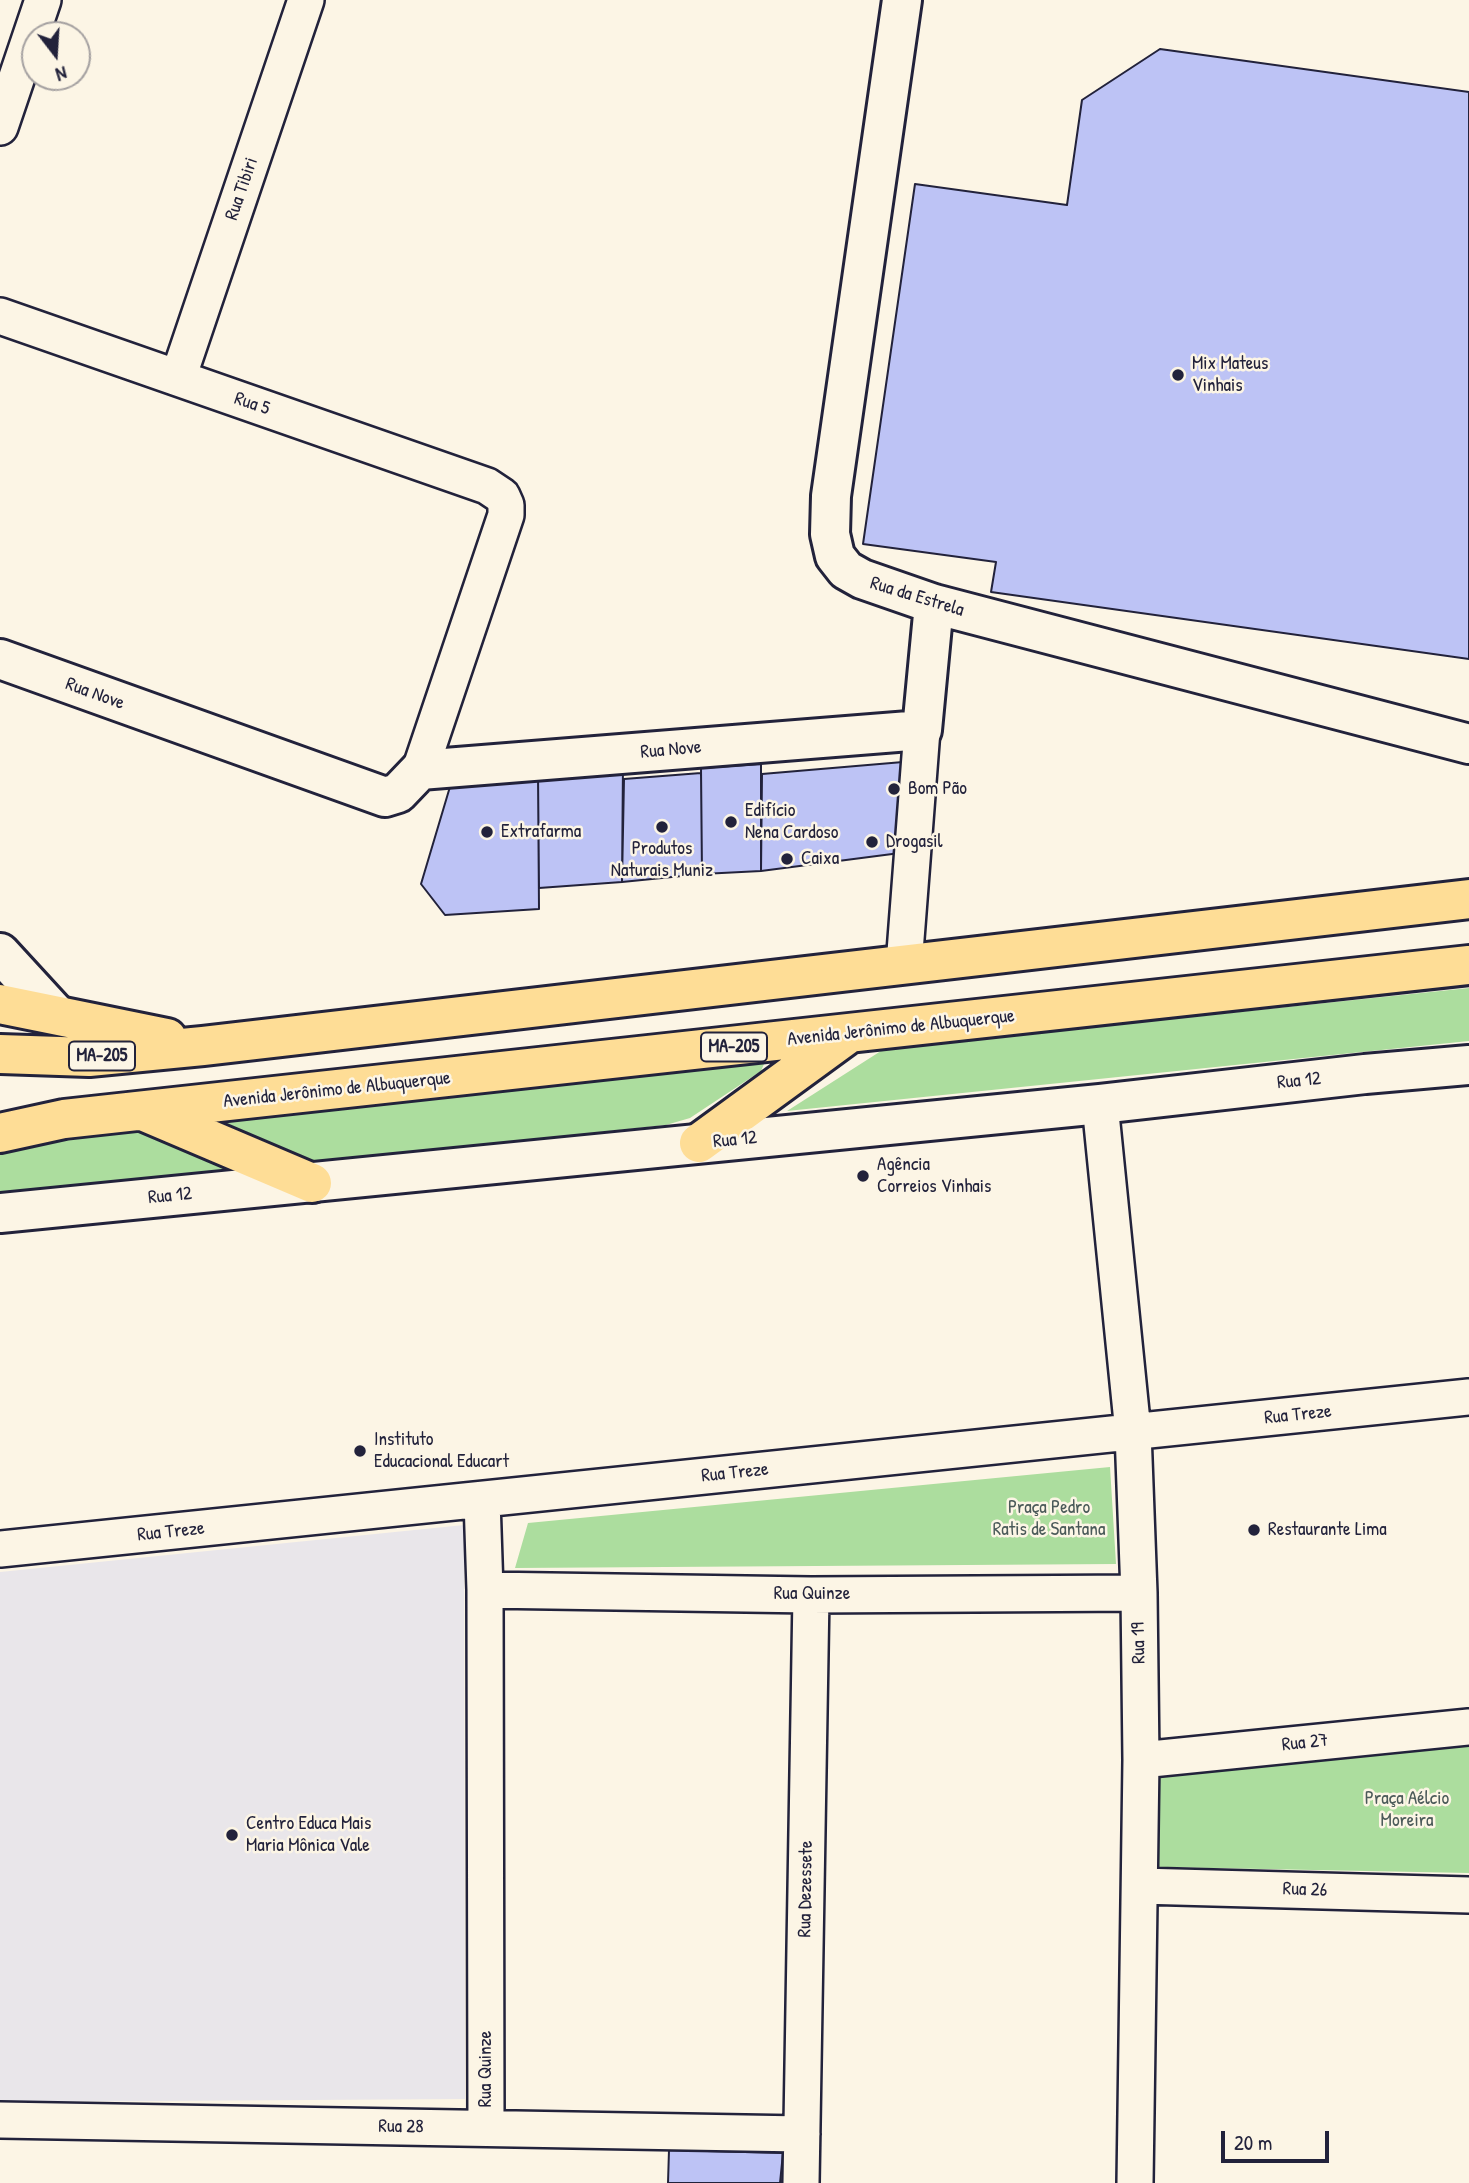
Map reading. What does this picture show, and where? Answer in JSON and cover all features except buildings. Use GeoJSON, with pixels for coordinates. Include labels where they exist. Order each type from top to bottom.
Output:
{"type":"FeatureCollection","features":[{"type":"Feature","properties":{"kind":"main road","name":"MA-205"},"geometry":{"type":"LineString","coordinates":[[0,1054],[89,1057],[203,1046],[1469,899]]}},
{"type":"Feature","properties":{"kind":"main road","name":"Avenida Jerônimo de Albuquerque"},"geometry":{"type":"LineString","coordinates":[[0,1133],[64,1119],[1469,965]]}},
{"type":"Feature","properties":{"kind":"main road"},"geometry":{"type":"LineString","coordinates":[[0,1004],[203,1046]]}},
{"type":"Feature","properties":{"kind":"main road"},"geometry":{"type":"LineString","coordinates":[[699,1143],[847,1034]]}},
{"type":"Feature","properties":{"kind":"main road"},"geometry":{"type":"LineString","coordinates":[[143,1111],[312,1182]]}},
{"type":"Feature","properties":{"kind":"street"},"geometry":{"type":"LineString","coordinates":[[0,127],[43,0]]}},
{"type":"Feature","properties":{"kind":"street","name":"Rua Tibiri"},"geometry":{"type":"LineString","coordinates":[[178,378],[306,0]]}},
{"type":"Feature","properties":{"kind":"street","name":"Rua da Estrela"},"geometry":{"type":"LineString","coordinates":[[902,0],[831,496],[830,534],[835,556],[846,570],[862,579],[934,604],[1469,744]]}},
{"type":"Feature","properties":{"kind":"street","name":"Rua 5"},"geometry":{"type":"LineString","coordinates":[[0,316],[487,486],[502,496]]}},
{"type":"Feature","properties":{"kind":"street","name":"Rua Nove"},"geometry":{"type":"LineString","coordinates":[[0,659],[385,797],[398,793],[420,771],[506,515],[502,496]]}},
{"type":"Feature","properties":{"kind":"street"},"geometry":{"type":"LineString","coordinates":[[904,965],[934,604]]}},
{"type":"Feature","properties":{"kind":"street","name":"Rua Nove"},"geometry":{"type":"LineString","coordinates":[[420,771],[922,730]]}},
{"type":"Feature","properties":{"kind":"street"},"geometry":{"type":"LineString","coordinates":[[0,953],[56,1014]]}},
{"type":"Feature","properties":{"kind":"street","name":"Rua 12"},"geometry":{"type":"LineString","coordinates":[[0,1213],[1469,1065]]}},
{"type":"Feature","properties":{"kind":"street","name":"Rua 19"},"geometry":{"type":"LineString","coordinates":[[1100,1104],[1133,1432],[1139,1593],[1141,1759],[1135,2183]]}},
{"type":"Feature","properties":{"kind":"street","name":"Rua Treze"},"geometry":{"type":"LineString","coordinates":[[0,1549],[1469,1398]]}},
{"type":"Feature","properties":{"kind":"street","name":"Rua Quinze"},"geometry":{"type":"LineString","coordinates":[[482,1500],[485,1590],[486,2128]]}},
{"type":"Feature","properties":{"kind":"street","name":"Rua Quinze"},"geometry":{"type":"LineString","coordinates":[[485,1590],[811,1595],[1139,1593]]}},
{"type":"Feature","properties":{"kind":"street","name":"Rua Dezessete"},"geometry":{"type":"LineString","coordinates":[[800,2183],[811,1595]]}},
{"type":"Feature","properties":{"kind":"street","name":"Rua 27"},"geometry":{"type":"LineString","coordinates":[[1141,1759],[1469,1727]]}},
{"type":"Feature","properties":{"kind":"street","name":"Rua 26"},"geometry":{"type":"LineString","coordinates":[[1140,1886],[1469,1895]]}},
{"type":"Feature","properties":{"kind":"street","name":"Rua 28"},"geometry":{"type":"LineString","coordinates":[[0,2120],[802,2134]]}},
{"type":"Feature","properties":{"kind":"shaded area","name":"Centro Educa Mais Maria Mônica Vale"},"geometry":{"type":"Polygon","coordinates":[[[464,1525],[465,2099],[0,2102],[0,1572],[464,1525]]]}},
{"type":"Feature","properties":{"kind":"green space"},"geometry":{"type":"Polygon","coordinates":[[[1469,988],[1469,1041],[787,1111],[884,1049],[1469,988]]]}},
{"type":"Feature","properties":{"kind":"green space"},"geometry":{"type":"Polygon","coordinates":[[[761,1060],[764,1064],[761,1071],[690,1118],[666,1125],[323,1162],[308,1161],[222,1123],[226,1120],[761,1060]]]}},
{"type":"Feature","properties":{"kind":"green space"},"geometry":{"type":"Polygon","coordinates":[[[137,1130],[153,1133],[231,1167],[229,1171],[0,1195],[0,1146],[137,1130]]]}},
{"type":"Feature","properties":{"kind":"green space","name":"Praça Pedro Ratis de Santana"},"geometry":{"type":"Polygon","coordinates":[[[1110,1467],[1116,1564],[515,1568],[528,1523],[1110,1467]]]}},
{"type":"Feature","properties":{"kind":"green space","name":"Praça Aélcio Moreira"},"geometry":{"type":"Polygon","coordinates":[[[1469,1742],[1469,1873],[1158,1867],[1154,1772],[1469,1742]]]}},
{"type":"Feature","properties":{"kind":"place","name":"Mix Mateus Vinhais"},"geometry":{"type":"Point","coordinates":[1178,375]}},
{"type":"Feature","properties":{"kind":"place","name":"Bom Pão"},"geometry":{"type":"Point","coordinates":[894,789]}},
{"type":"Feature","properties":{"kind":"place","name":"Edifício Nena Cardoso"},"geometry":{"type":"Point","coordinates":[731,822]}},
{"type":"Feature","properties":{"kind":"place","name":"Produtos Naturais Muniz"},"geometry":{"type":"Point","coordinates":[662,827]}},
{"type":"Feature","properties":{"kind":"place","name":"Extrafarma"},"geometry":{"type":"Point","coordinates":[487,832]}},
{"type":"Feature","properties":{"kind":"place","name":"Drogasil"},"geometry":{"type":"Point","coordinates":[872,842]}},
{"type":"Feature","properties":{"kind":"place","name":"Caixa"},"geometry":{"type":"Point","coordinates":[787,859]}},
{"type":"Feature","properties":{"kind":"place","name":"Agência Correios Vinhais"},"geometry":{"type":"Point","coordinates":[863,1176]}},
{"type":"Feature","properties":{"kind":"place","name":"Instituto Educacional Educart"},"geometry":{"type":"Point","coordinates":[360,1451]}},
{"type":"Feature","properties":{"kind":"place","name":"Restaurante Lima"},"geometry":{"type":"Point","coordinates":[1254,1530]}},
{"type":"Feature","properties":{"kind":"place","name":"Centro Educa Mais Maria Mônica Vale"},"geometry":{"type":"Point","coordinates":[232,1835]}}]}
